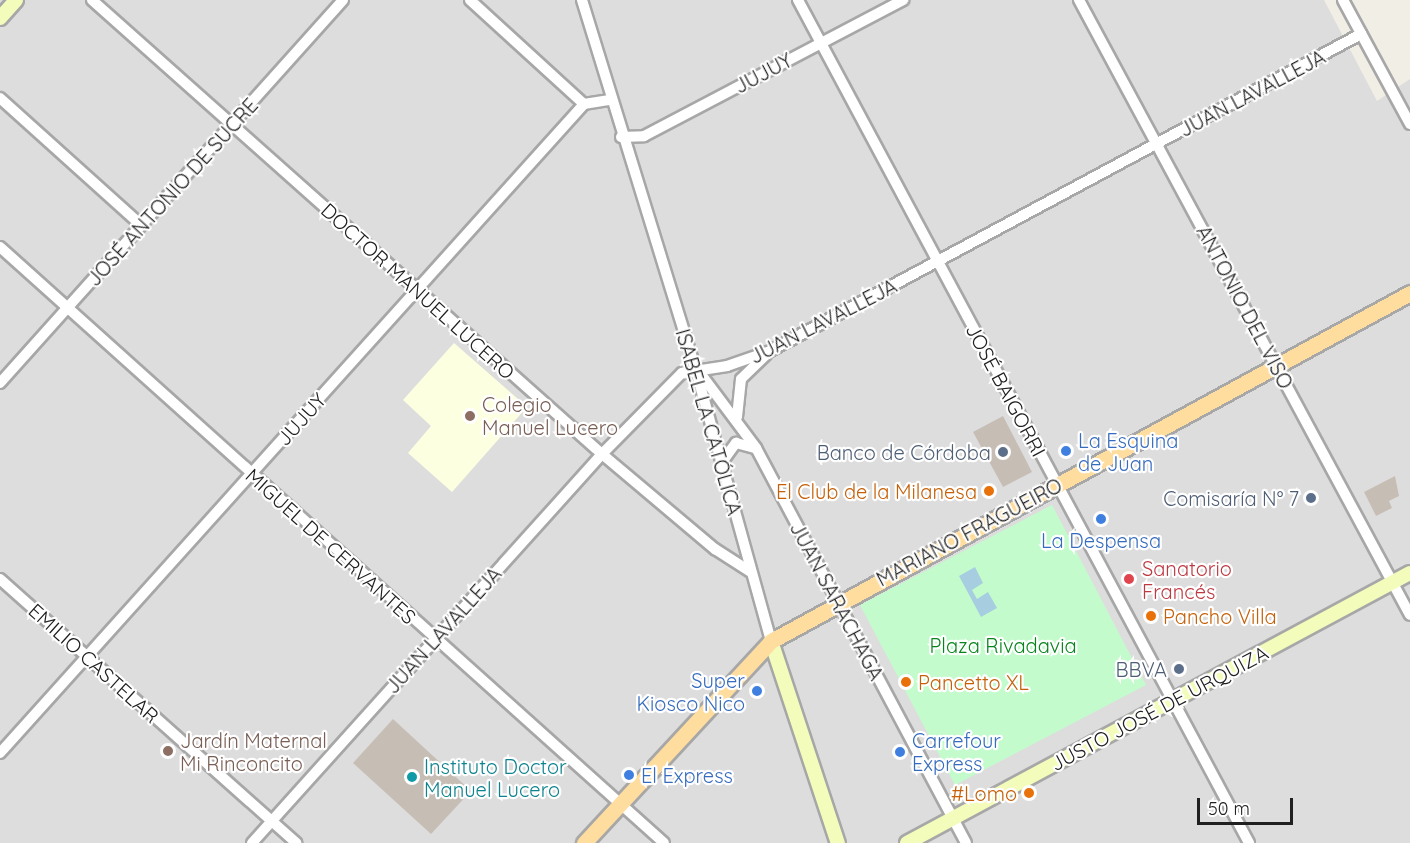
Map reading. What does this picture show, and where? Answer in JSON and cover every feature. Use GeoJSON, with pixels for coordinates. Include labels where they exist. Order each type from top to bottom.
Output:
{"type":"FeatureCollection","features":[{"type":"Feature","properties":{"kind":"main road","name":"MARIANO FRAGUEIRO"},"geometry":{"type":"LineString","coordinates":[[584,843],[771,641],[837,603],[1410,293]]}},
{"type":"Feature","properties":{"kind":"street"},"geometry":{"type":"LineString","coordinates":[[0,18],[16,0]]}},
{"type":"Feature","properties":{"kind":"street","name":"DOCTOR MANUEL LUCERO"},"geometry":{"type":"LineString","coordinates":[[92,0],[602,454],[715,549],[751,572]]}},
{"type":"Feature","properties":{"kind":"street","name":"JOSÉ ANTONIO DE SUCRE"},"geometry":{"type":"LineString","coordinates":[[0,384],[343,0]]}},
{"type":"Feature","properties":{"kind":"street"},"geometry":{"type":"LineString","coordinates":[[470,0],[584,104],[610,100]]}},
{"type":"Feature","properties":{"kind":"street","name":"ISABEL LA CATÓLICA"},"geometry":{"type":"LineString","coordinates":[[582,0],[621,137],[695,367],[771,641],[838,843]]}},
{"type":"Feature","properties":{"kind":"street","name":"JOSÉ BAIGORRI"},"geometry":{"type":"LineString","coordinates":[[798,0],[1249,843]]}},
{"type":"Feature","properties":{"kind":"street","name":"JUJUY"},"geometry":{"type":"LineString","coordinates":[[621,137],[644,136],[903,0]]}},
{"type":"Feature","properties":{"kind":"street","name":"ANTONIO DEL VISO"},"geometry":{"type":"LineString","coordinates":[[1079,0],[1410,615]]}},
{"type":"Feature","properties":{"kind":"street"},"geometry":{"type":"LineString","coordinates":[[1343,0],[1410,124]]}},
{"type":"Feature","properties":{"kind":"street","name":"JUAN LAVALLEJA"},"geometry":{"type":"LineString","coordinates":[[252,843],[602,454],[675,378],[695,367],[727,366],[770,351],[1361,34]]}},
{"type":"Feature","properties":{"kind":"street"},"geometry":{"type":"LineString","coordinates":[[0,98],[141,225]]}},
{"type":"Feature","properties":{"kind":"street","name":"JUJUY"},"geometry":{"type":"LineString","coordinates":[[0,753],[584,104]]}},
{"type":"Feature","properties":{"kind":"street","name":"MIGUEL DE CERVANTES"},"geometry":{"type":"LineString","coordinates":[[0,247],[664,843]]}},
{"type":"Feature","properties":{"kind":"street"},"geometry":{"type":"LineString","coordinates":[[737,417],[741,379],[770,351]]}},
{"type":"Feature","properties":{"kind":"street","name":"JUAN SARACHAGA"},"geometry":{"type":"LineString","coordinates":[[695,367],[737,417],[756,448],[966,843]]}},
{"type":"Feature","properties":{"kind":"street"},"geometry":{"type":"LineString","coordinates":[[722,462],[736,442],[756,448]]}},
{"type":"Feature","properties":{"kind":"street","name":"JUSTO JOSÉ DE URQUIZA"},"geometry":{"type":"LineString","coordinates":[[907,843],[1410,573]]}},
{"type":"Feature","properties":{"kind":"street","name":"EMILIO CASTELAR"},"geometry":{"type":"LineString","coordinates":[[0,579],[296,843]]}},
{"type":"Feature","properties":{"kind":"shaded area"},"geometry":{"type":"Polygon","coordinates":[[[0,0],[1324,0],[1377,101],[1410,79],[1410,843],[0,843],[0,0]]]}},
{"type":"Feature","properties":{"kind":"shaded area","name":"Colegio Manuel Lucero"},"geometry":{"type":"Polygon","coordinates":[[[454,343],[527,407],[452,492],[408,453],[431,426],[403,400],[454,343]]]}},
{"type":"Feature","properties":{"kind":"green space","name":"Plaza Rivadavia"},"geometry":{"type":"Polygon","coordinates":[[[1052,505],[1146,685],[955,785],[860,605],[1052,505]]]}},
{"type":"Feature","properties":{"kind":"water"},"geometry":{"type":"Polygon","coordinates":[[[975,567],[983,583],[972,590],[977,599],[988,592],[997,608],[981,617],[959,576],[975,567]]]}},
{"type":"Feature","properties":{"kind":"building","name":"Banco de Córdoba"},"geometry":{"type":"Polygon","coordinates":[[[1003,416],[1032,472],[1003,487],[973,432],[1003,416]]]}},
{"type":"Feature","properties":{"kind":"building"},"geometry":{"type":"Polygon","coordinates":[[[1395,476],[1399,496],[1389,501],[1392,508],[1376,516],[1364,492],[1395,476]]]}},
{"type":"Feature","properties":{"kind":"building","name":"Instituto Doctor Manuel Lucero"},"geometry":{"type":"Polygon","coordinates":[[[393,719],[471,791],[431,834],[353,763],[393,719]]]}},
{"type":"Feature","properties":{"kind":"place","name":"Colegio Manuel Lucero"},"geometry":{"type":"Point","coordinates":[470,416]}},
{"type":"Feature","properties":{"kind":"place","name":"La Esquina de Juan"},"geometry":{"type":"Point","coordinates":[1066,451]}},
{"type":"Feature","properties":{"kind":"place","name":"Banco de Córdoba"},"geometry":{"type":"Point","coordinates":[1003,452]}},
{"type":"Feature","properties":{"kind":"place","name":"El Club de la Milanesa"},"geometry":{"type":"Point","coordinates":[989,491]}},
{"type":"Feature","properties":{"kind":"place","name":"Comisaría N° 7"},"geometry":{"type":"Point","coordinates":[1311,498]}},
{"type":"Feature","properties":{"kind":"place","name":"La Despensa"},"geometry":{"type":"Point","coordinates":[1101,519]}},
{"type":"Feature","properties":{"kind":"place","name":"Sanatorio Francés"},"geometry":{"type":"Point","coordinates":[1129,579]}},
{"type":"Feature","properties":{"kind":"place","name":"Pancho Villa"},"geometry":{"type":"Point","coordinates":[1151,616]}},
{"type":"Feature","properties":{"kind":"place","name":"BBVA"},"geometry":{"type":"Point","coordinates":[1179,669]}},
{"type":"Feature","properties":{"kind":"place","name":"Pancetto XL"},"geometry":{"type":"Point","coordinates":[906,682]}},
{"type":"Feature","properties":{"kind":"place","name":"Super Kiosco Nico"},"geometry":{"type":"Point","coordinates":[757,691]}},
{"type":"Feature","properties":{"kind":"place","name":"Jardín Maternal Mi Rinconcito"},"geometry":{"type":"Point","coordinates":[168,751]}},
{"type":"Feature","properties":{"kind":"place","name":"Carrefour Express"},"geometry":{"type":"Point","coordinates":[900,752]}},
{"type":"Feature","properties":{"kind":"place","name":"El Express"},"geometry":{"type":"Point","coordinates":[629,775]}},
{"type":"Feature","properties":{"kind":"place","name":"Instituto Doctor Manuel Lucero"},"geometry":{"type":"Point","coordinates":[412,777]}},
{"type":"Feature","properties":{"kind":"place","name":"#Lomo"},"geometry":{"type":"Point","coordinates":[1029,793]}}]}
